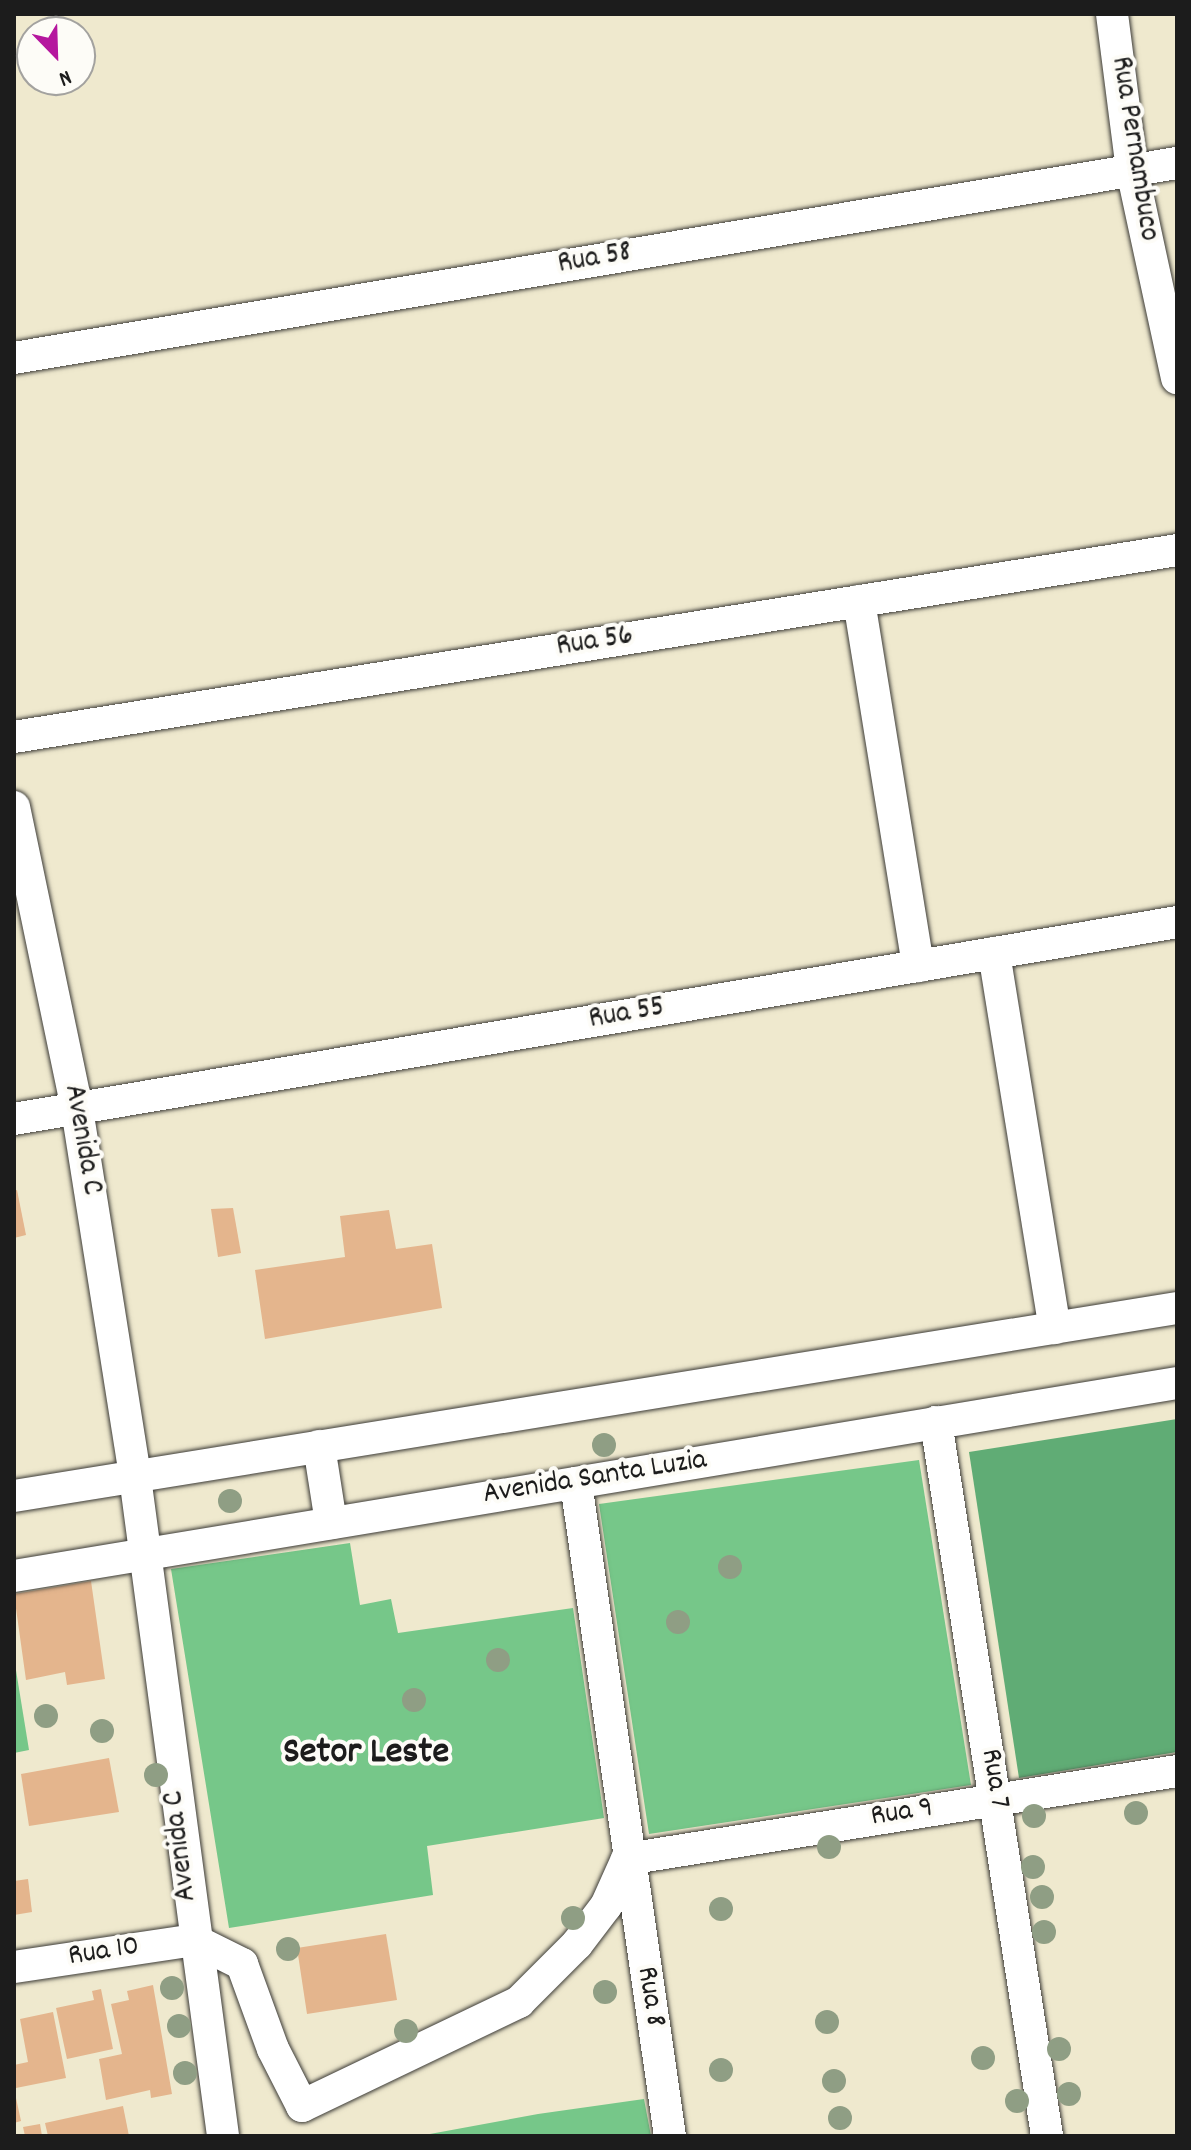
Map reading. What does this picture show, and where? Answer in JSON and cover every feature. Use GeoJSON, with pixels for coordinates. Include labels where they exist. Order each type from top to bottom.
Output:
{"type":"FeatureCollection","features":[{"type":"Feature","properties":{"kind":"street","name":"Rua Pernambuco"},"geometry":{"type":"LineString","coordinates":[[1112,14],[1132,170],[1177,378]]}},
{"type":"Feature","properties":{"kind":"street","name":"Rua 58"},"geometry":{"type":"LineString","coordinates":[[14,358],[1177,163]]}},
{"type":"Feature","properties":{"kind":"street","name":"Rua 56"},"geometry":{"type":"LineString","coordinates":[[14,737],[1177,550]]}},
{"type":"Feature","properties":{"kind":"street"},"geometry":{"type":"LineString","coordinates":[[859,601],[918,966]]}},
{"type":"Feature","properties":{"kind":"street","name":"Avenida C"},"geometry":{"type":"LineString","coordinates":[[14,807],[77,1109],[135,1477],[194,1940],[223,2136]]}},
{"type":"Feature","properties":{"kind":"street","name":"Rua 55"},"geometry":{"type":"LineString","coordinates":[[14,1119],[1177,922]]}},
{"type":"Feature","properties":{"kind":"street"},"geometry":{"type":"LineString","coordinates":[[994,953],[1055,1328]]}},
{"type":"Feature","properties":{"kind":"street"},"geometry":{"type":"LineString","coordinates":[[14,1496],[1177,1308]]}},
{"type":"Feature","properties":{"kind":"street","name":"Avenida Santa Luzia"},"geometry":{"type":"LineString","coordinates":[[14,1576],[1177,1383]]}},
{"type":"Feature","properties":{"kind":"street","name":"Rua 7"},"geometry":{"type":"LineString","coordinates":[[936,1422],[1047,2136]]}},
{"type":"Feature","properties":{"kind":"street"},"geometry":{"type":"LineString","coordinates":[[319,1446],[331,1523]]}},
{"type":"Feature","properties":{"kind":"street","name":"Rua 8"},"geometry":{"type":"LineString","coordinates":[[576,1483],[627,1859],[670,2136]]}},
{"type":"Feature","properties":{"kind":"street","name":"Rua 9"},"geometry":{"type":"LineString","coordinates":[[627,1859],[1177,1771]]}},
{"type":"Feature","properties":{"kind":"street"},"geometry":{"type":"LineString","coordinates":[[194,1940],[242,1964],[273,2049],[302,2106],[519,2002],[577,1944],[606,1906],[627,1859]]}},
{"type":"Feature","properties":{"kind":"street","name":"Rua 10"},"geometry":{"type":"LineString","coordinates":[[14,1967],[194,1940]]}},
{"type":"Feature","properties":{"kind":"green space"},"geometry":{"type":"Polygon","coordinates":[[[1177,1419],[1177,1752],[1019,1778],[969,1452],[1177,1419]]]}},
{"type":"Feature","properties":{"kind":"green space"},"geometry":{"type":"Polygon","coordinates":[[[919,1460],[971,1785],[649,1834],[599,1504],[919,1460]]]}},
{"type":"Feature","properties":{"kind":"green space"},"geometry":{"type":"Polygon","coordinates":[[[350,1543],[360,1605],[391,1599],[398,1633],[573,1608],[604,1818],[427,1846],[433,1895],[229,1928],[171,1569],[350,1543]]]}},
{"type":"Feature","properties":{"kind":"green space"},"geometry":{"type":"Polygon","coordinates":[[[14,1658],[29,1750],[14,1753],[14,1658]]]}},
{"type":"Feature","properties":{"kind":"green space"},"geometry":{"type":"Polygon","coordinates":[[[644,2099],[651,2136],[419,2136],[538,2114],[644,2099]]]}},
{"type":"Feature","properties":{"kind":"building"},"geometry":{"type":"Polygon","coordinates":[[[17,1190],[26,1235],[14,1238],[14,1191],[17,1190]]]}},
{"type":"Feature","properties":{"kind":"building"},"geometry":{"type":"Polygon","coordinates":[[[233,1208],[241,1253],[218,1257],[211,1209],[233,1208]]]}},
{"type":"Feature","properties":{"kind":"building"},"geometry":{"type":"Polygon","coordinates":[[[389,1210],[396,1249],[432,1244],[442,1308],[265,1339],[255,1270],[345,1257],[340,1216],[389,1210]]]}},
{"type":"Feature","properties":{"kind":"building"},"geometry":{"type":"Polygon","coordinates":[[[91,1581],[105,1679],[67,1685],[65,1672],[26,1680],[14,1594],[91,1581]]]}},
{"type":"Feature","properties":{"kind":"building"},"geometry":{"type":"Polygon","coordinates":[[[109,1758],[119,1812],[29,1826],[21,1774],[109,1758]]]}},
{"type":"Feature","properties":{"kind":"building"},"geometry":{"type":"Polygon","coordinates":[[[28,1879],[32,1912],[14,1915],[14,1881],[28,1879]]]}},
{"type":"Feature","properties":{"kind":"building"},"geometry":{"type":"Polygon","coordinates":[[[386,1934],[397,2000],[307,2014],[297,1948],[386,1934]]]}},
{"type":"Feature","properties":{"kind":"building"},"geometry":{"type":"Polygon","coordinates":[[[153,1985],[172,2094],[151,2098],[150,2090],[106,2100],[99,2059],[122,2054],[111,2004],[129,2000],[127,1991],[153,1985]]]}},
{"type":"Feature","properties":{"kind":"building"},"geometry":{"type":"Polygon","coordinates":[[[101,1989],[113,2049],[67,2059],[56,2008],[94,2000],[92,1991],[101,1989]]]}},
{"type":"Feature","properties":{"kind":"building"},"geometry":{"type":"Polygon","coordinates":[[[53,2012],[66,2078],[16,2088],[14,2065],[28,2062],[20,2019],[53,2012]]]}},
{"type":"Feature","properties":{"kind":"building"},"geometry":{"type":"Polygon","coordinates":[[[14,2089],[21,2121],[14,2123],[14,2089]]]}},
{"type":"Feature","properties":{"kind":"building"},"geometry":{"type":"Polygon","coordinates":[[[123,2106],[129,2136],[48,2136],[45,2123],[123,2106]]]}},
{"type":"Feature","properties":{"kind":"building"},"geometry":{"type":"Polygon","coordinates":[[[40,2124],[42,2136],[25,2136],[23,2127],[40,2124]]]}},
{"type":"Feature","properties":{"kind":"district","name":"Setor Leste"},"geometry":{"type":"Point","coordinates":[366,1754]}}]}
